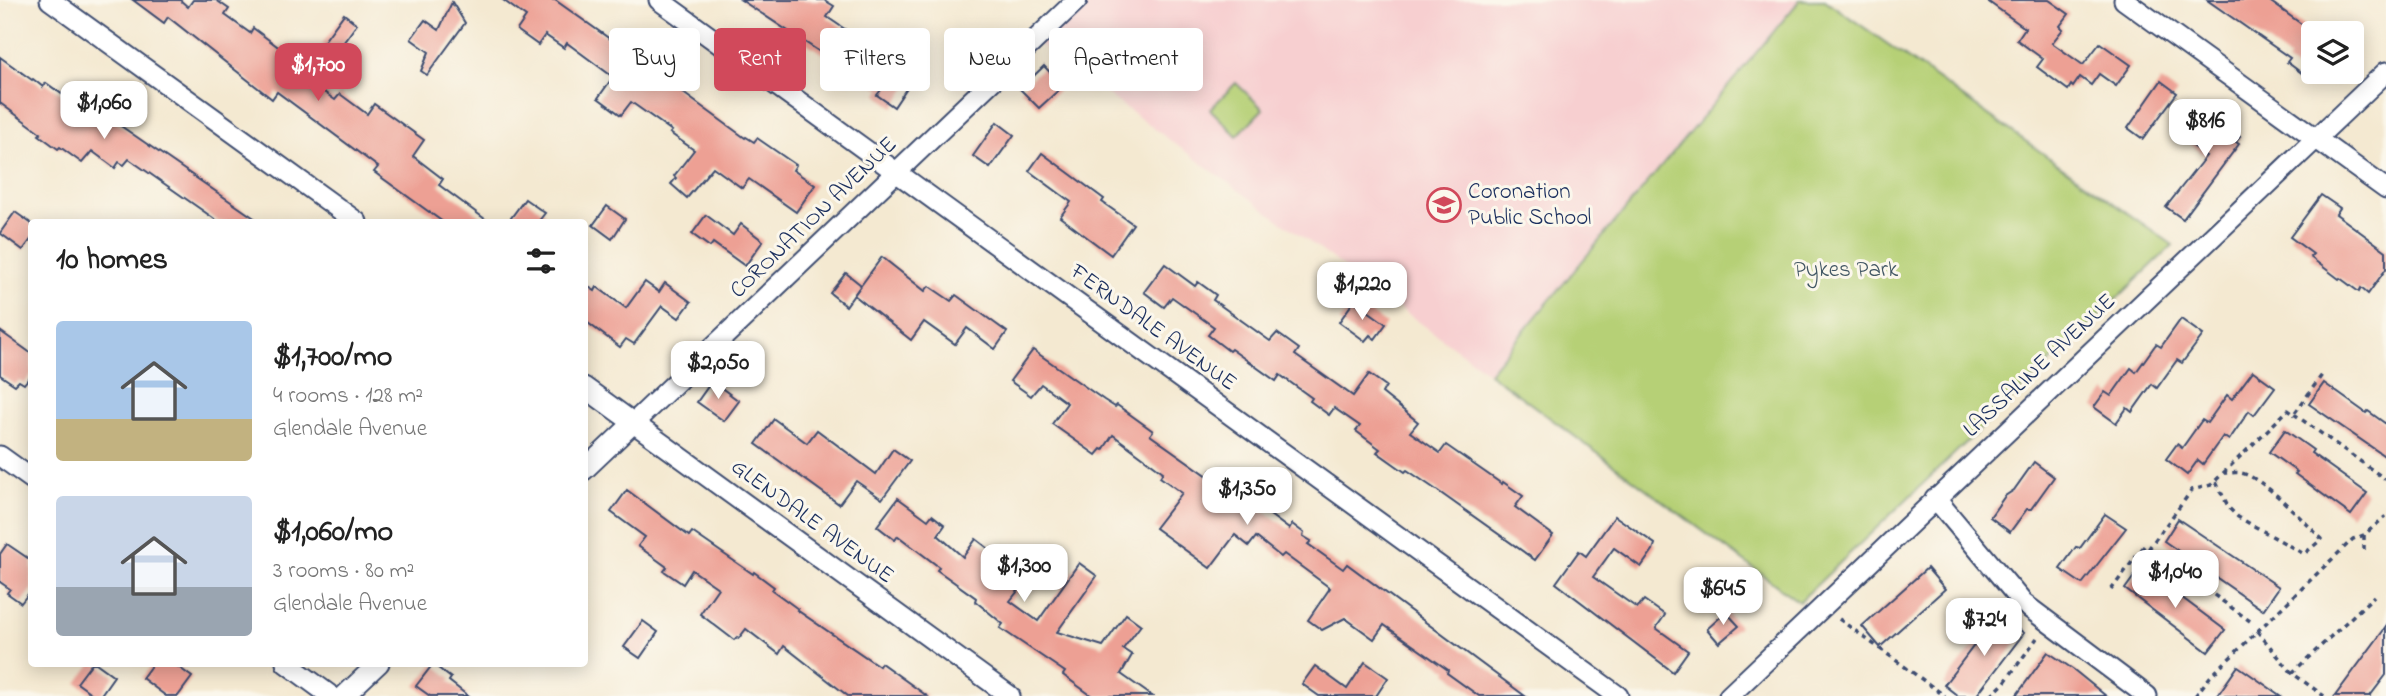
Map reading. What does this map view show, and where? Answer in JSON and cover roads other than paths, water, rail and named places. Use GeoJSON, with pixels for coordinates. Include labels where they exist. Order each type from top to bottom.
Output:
{"type":"FeatureCollection","features":[{"type":"Feature","properties":{"kind":"street"},"geometry":{"type":"LineString","coordinates":[[50,0],[353,219]]}},
{"type":"Feature","properties":{"kind":"street","name":"FERNDALE AVENUE"},"geometry":{"type":"LineString","coordinates":[[659,0],[1618,696]]}},
{"type":"Feature","properties":{"kind":"street","name":"CORONATION AVENUE"},"geometry":{"type":"LineString","coordinates":[[588,466],[1077,0]]}},
{"type":"Feature","properties":{"kind":"street"},"geometry":{"type":"LineString","coordinates":[[2124,0],[2386,189]]}},
{"type":"Feature","properties":{"kind":"street","name":"LASSALINE AVENUE"},"geometry":{"type":"LineString","coordinates":[[1729,696],[2386,72]]}},
{"type":"Feature","properties":{"kind":"street","name":"GLENDALE AVENUE"},"geometry":{"type":"LineString","coordinates":[[588,390],[1010,696]]}},
{"type":"Feature","properties":{"kind":"street"},"geometry":{"type":"LineString","coordinates":[[0,456],[28,476]]}},
{"type":"Feature","properties":{"kind":"street"},"geometry":{"type":"LineString","coordinates":[[1935,498],[2023,603],[2147,696]]}},
{"type":"Feature","properties":{"kind":"street"},"geometry":{"type":"LineString","coordinates":[[291,667],[331,696]]}},
{"type":"Feature","properties":{"kind":"street"},"geometry":{"type":"LineString","coordinates":[[345,696],[375,667]]}},
{"type":"Feature","properties":{"kind":"place","name":"Coronation Public School"},"geometry":{"type":"Point","coordinates":[1444,205]}},
{"type":"Feature","properties":{"kind":"park label","name":"Pykes Park"},"geometry":{"type":"Point","coordinates":[1846,270]}}]}
